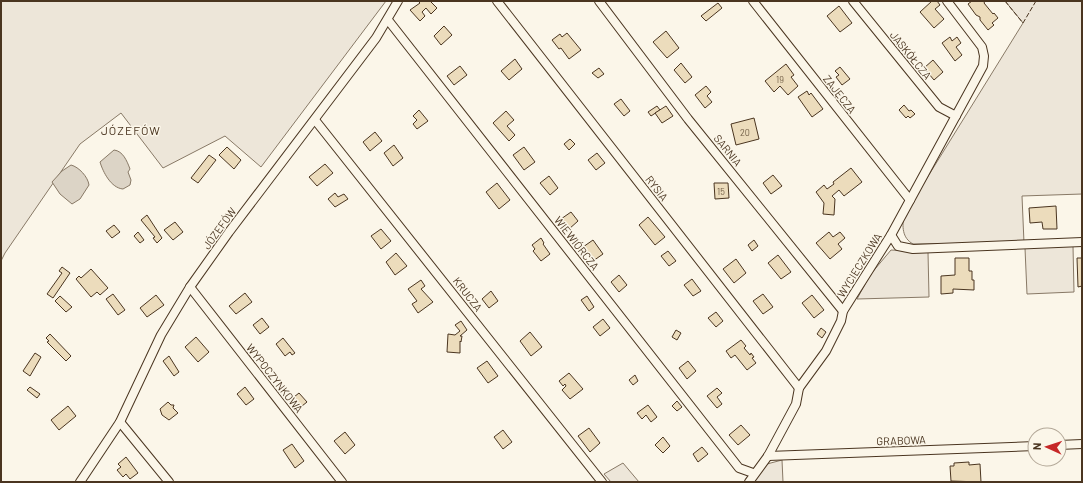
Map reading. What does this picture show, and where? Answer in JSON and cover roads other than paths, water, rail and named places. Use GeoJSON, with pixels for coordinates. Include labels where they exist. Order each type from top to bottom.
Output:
{"type":"FeatureCollection","features":[{"type":"Feature","properties":{"kind":"street","name":"JÓZEFÓW"},"geometry":{"type":"LineString","coordinates":[[80,482],[120,422],[161,335],[190,287],[229,232],[316,120],[376,38],[398,1]]}},
{"type":"Feature","properties":{"kind":"street","name":"RYSIA"},"geometry":{"type":"LineString","coordinates":[[497,1],[799,388]]}},
{"type":"Feature","properties":{"kind":"street","name":"SARNIA"},"geometry":{"type":"LineString","coordinates":[[599,1],[688,119],[843,311]]}},
{"type":"Feature","properties":{"kind":"street","name":"ZAJĘCZA"},"geometry":{"type":"LineString","coordinates":[[753,1],[910,200]]}},
{"type":"Feature","properties":{"kind":"street","name":"JASKÓŁCZA"},"geometry":{"type":"LineString","coordinates":[[853,1],[939,107],[956,116]]}},
{"type":"Feature","properties":{"kind":"street","name":"WYCIECZKOWA"},"geometry":{"type":"LineString","coordinates":[[748,482],[753,473],[768,456],[796,404],[799,388],[826,352],[841,321],[843,311],[891,235],[983,66],[984,56],[977,38],[947,1]]}},
{"type":"Feature","properties":{"kind":"street","name":"WIEWIÓRCZA"},"geometry":{"type":"LineString","coordinates":[[388,20],[738,468],[753,473]]}},
{"type":"Feature","properties":{"kind":"street","name":"KRUCZA"},"geometry":{"type":"LineString","coordinates":[[316,120],[602,482]]}},
{"type":"Feature","properties":{"kind":"street"},"geometry":{"type":"LineString","coordinates":[[891,235],[898,246],[913,249],[1082,242]]}},
{"type":"Feature","properties":{"kind":"street","name":"WYPOCZYNKOWA"},"geometry":{"type":"LineString","coordinates":[[190,287],[342,482]]}},
{"type":"Feature","properties":{"kind":"street"},"geometry":{"type":"LineString","coordinates":[[120,422],[169,482]]}},
{"type":"Feature","properties":{"kind":"street"},"geometry":{"type":"LineString","coordinates":[[1067,445],[1082,444]]}},
{"type":"Feature","properties":{"kind":"street","name":"GRABOWA"},"geometry":{"type":"LineString","coordinates":[[768,456],[1027,446]]}},
{"type":"Feature","properties":{"kind":"district","name":"JÓZEFÓW"},"geometry":{"type":"Point","coordinates":[131,130]}}]}
